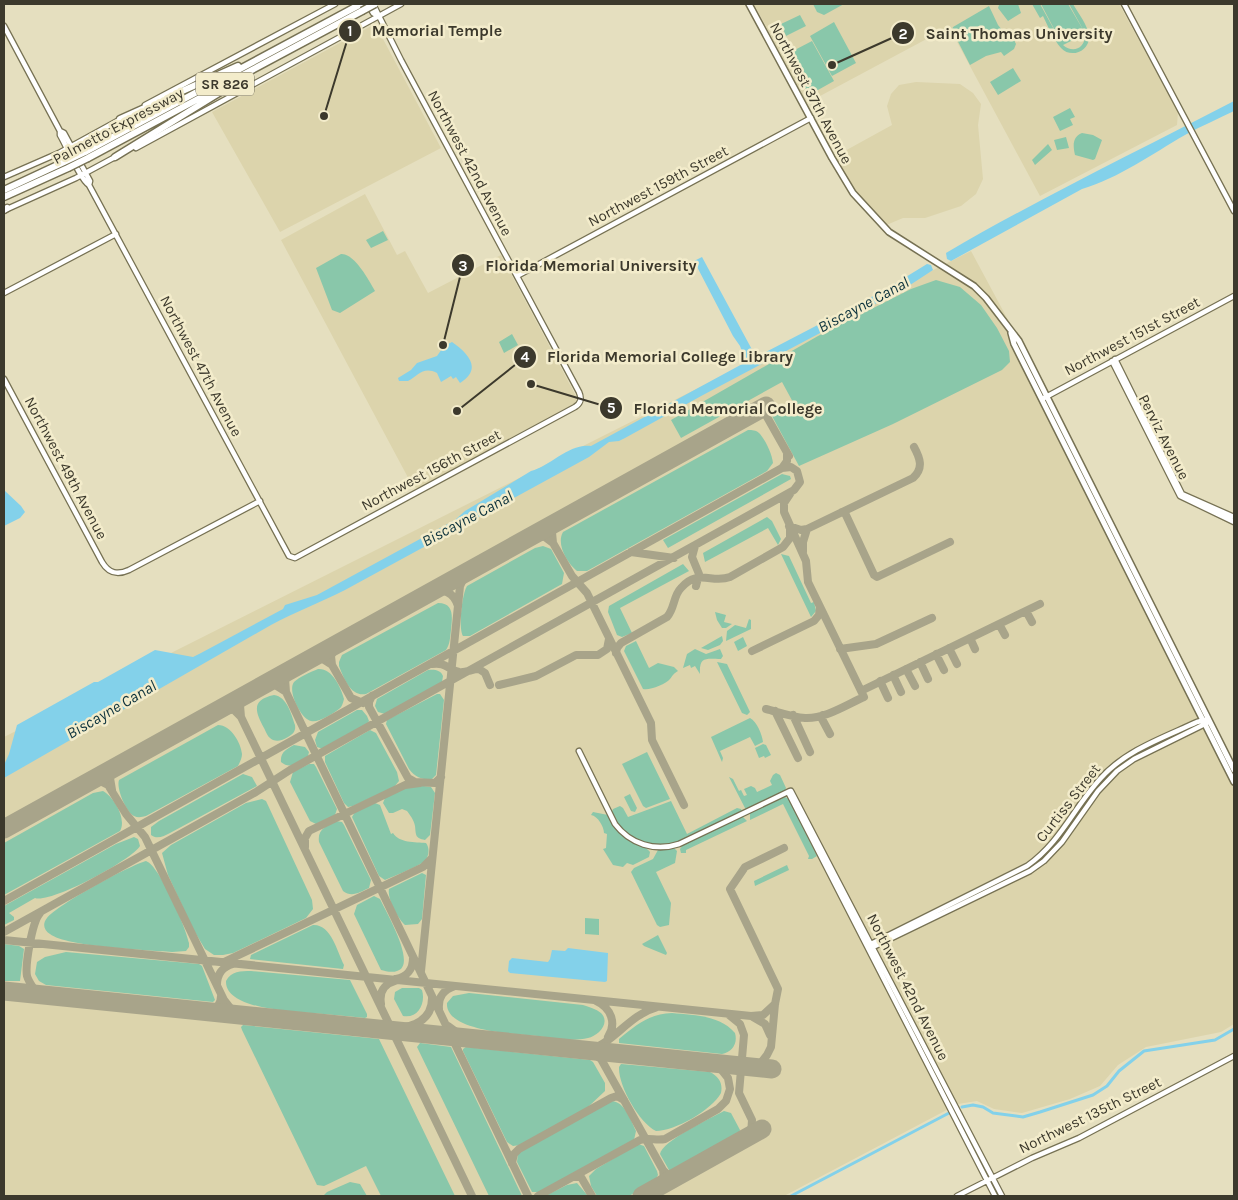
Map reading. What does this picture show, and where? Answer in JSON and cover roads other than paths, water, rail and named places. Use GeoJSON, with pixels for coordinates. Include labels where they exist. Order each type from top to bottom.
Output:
{"type":"FeatureCollection","features":[{"type":"Feature","properties":{"kind":"highway","name":"Palmetto Expressway"},"geometry":{"type":"LineString","coordinates":[[86,155],[262,57],[361,7],[374,4]]}},
{"type":"Feature","properties":{"kind":"highway","name":"Palmetto Expressway"},"geometry":{"type":"LineString","coordinates":[[4,197],[270,60],[361,7]]}},
{"type":"Feature","properties":{"kind":"highway"},"geometry":{"type":"LineString","coordinates":[[120,120],[242,64],[262,57]]}},
{"type":"Feature","properties":{"kind":"highway"},"geometry":{"type":"LineString","coordinates":[[115,157],[255,72],[270,60]]}},
{"type":"Feature","properties":{"kind":"highway","name":"Palmetto Expressway"},"geometry":{"type":"LineString","coordinates":[[4,190],[66,165]]}},
{"type":"Feature","properties":{"kind":"main road","name":"Northwest 37th Avenue"},"geometry":{"type":"LineString","coordinates":[[749,4],[853,193],[889,232],[974,286],[986,298],[1010,330],[1014,344],[1044,398],[1206,721]]}},
{"type":"Feature","properties":{"kind":"main road"},"geometry":{"type":"LineString","coordinates":[[1206,721],[1234,770]]}},
{"type":"Feature","properties":{"kind":"main road"},"geometry":{"type":"LineString","coordinates":[[1206,721],[1234,782]]}},
{"type":"Feature","properties":{"kind":"street"},"geometry":{"type":"LineString","coordinates":[[4,177],[70,148],[335,4]]}},
{"type":"Feature","properties":{"kind":"street","name":"Northwest 42nd Avenue"},"geometry":{"type":"LineString","coordinates":[[368,4],[373,13],[378,16]]}},
{"type":"Feature","properties":{"kind":"street","name":"Northwest 42nd Avenue"},"geometry":{"type":"LineString","coordinates":[[374,4],[378,16],[580,394],[580,402]]}},
{"type":"Feature","properties":{"kind":"street"},"geometry":{"type":"LineString","coordinates":[[5,210],[83,174],[401,4]]}},
{"type":"Feature","properties":{"kind":"street"},"geometry":{"type":"LineString","coordinates":[[1124,4],[1234,211]]}},
{"type":"Feature","properties":{"kind":"street","name":"Northwest 47th Avenue"},"geometry":{"type":"LineString","coordinates":[[4,26],[60,131],[60,135],[70,148],[83,174],[90,182],[89,185],[108,221],[289,556],[292,558]]}},
{"type":"Feature","properties":{"kind":"street","name":"Northwest 159th Street"},"geometry":{"type":"LineString","coordinates":[[517,276],[811,118]]}},
{"type":"Feature","properties":{"kind":"street"},"geometry":{"type":"LineString","coordinates":[[106,239],[109,233],[108,221]]}},
{"type":"Feature","properties":{"kind":"street"},"geometry":{"type":"LineString","coordinates":[[4,293],[116,234]]}},
{"type":"Feature","properties":{"kind":"street","name":"Northwest 151st Street"},"geometry":{"type":"LineString","coordinates":[[1044,398],[1234,296]]}},
{"type":"Feature","properties":{"kind":"street","name":"Perviz Avenue"},"geometry":{"type":"LineString","coordinates":[[1113,360],[1182,494],[1234,517]]}},
{"type":"Feature","properties":{"kind":"street","name":"Perviz Avenue"},"geometry":{"type":"LineString","coordinates":[[1113,360],[1180,496],[1234,522]]}},
{"type":"Feature","properties":{"kind":"street","name":"Northwest 49th Avenue"},"geometry":{"type":"LineString","coordinates":[[4,379],[107,569],[115,573],[124,572],[260,501]]}},
{"type":"Feature","properties":{"kind":"street","name":"Northwest 156th Street"},"geometry":{"type":"LineString","coordinates":[[292,558],[566,412],[580,402]]}},
{"type":"Feature","properties":{"kind":"street","name":"Curtiss Street"},"geometry":{"type":"LineString","coordinates":[[1052,849],[1096,783],[1114,766],[1127,757],[1189,726],[1206,721]]}},
{"type":"Feature","properties":{"kind":"street","name":"Curtiss Street"},"geometry":{"type":"LineString","coordinates":[[870,947],[1021,870],[1052,849],[1101,787],[1124,765],[1206,721]]}},
{"type":"Feature","properties":{"kind":"street","name":"Northwest 42nd Avenue"},"geometry":{"type":"LineString","coordinates":[[579,751],[618,828],[631,839],[654,847],[666,847],[682,843],[790,791],[990,1179],[1002,1196]]}},
{"type":"Feature","properties":{"kind":"street"},"geometry":{"type":"LineString","coordinates":[[1124,765],[1127,757]]}},
{"type":"Feature","properties":{"kind":"street","name":"Northwest 135th Street"},"geometry":{"type":"LineString","coordinates":[[957,1196],[1032,1158],[1079,1138],[1234,1056]]}},
{"type":"Feature","properties":{"kind":"street","name":"Northwest 42nd Avenue"},"geometry":{"type":"LineString","coordinates":[[990,1179],[995,1196]]}},
{"type":"Feature","properties":{"kind":"water"},"geometry":{"type":"Polygon","coordinates":[[[1234,101],[1234,111],[1185,135],[1109,179],[1082,189],[951,261],[947,259],[946,253],[981,233],[1234,101]]]}},
{"type":"Feature","properties":{"kind":"water","name":"Biscayne Canal"},"geometry":{"type":"Polygon","coordinates":[[[702,257],[756,357],[883,291],[927,264],[931,265],[933,270],[907,287],[625,438],[609,442],[589,457],[345,590],[271,625],[4,778],[4,765],[17,725],[155,650],[193,657],[283,609],[285,605],[317,595],[455,520],[465,511],[568,451],[583,446],[591,446],[746,362],[740,346],[694,261],[702,257]]]}},
{"type":"Feature","properties":{"kind":"water"},"geometry":{"type":"Polygon","coordinates":[[[452,342],[471,361],[471,372],[467,378],[460,383],[456,377],[453,379],[451,376],[441,382],[437,373],[424,371],[408,381],[399,381],[398,378],[411,370],[417,363],[437,356],[444,346],[452,342]]]}},
{"type":"Feature","properties":{"kind":"water"},"geometry":{"type":"Polygon","coordinates":[[[4,490],[25,512],[20,518],[4,526],[4,490]]]}},
{"type":"Feature","properties":{"kind":"water"},"geometry":{"type":"Polygon","coordinates":[[[568,948],[608,953],[607,981],[510,973],[508,971],[509,961],[512,958],[548,962],[552,950],[565,951],[568,948]]]}},
{"type":"Feature","properties":{"kind":"waterway"},"geometry":{"type":"LineString","coordinates":[[962,1107],[973,1105],[983,1107],[993,1113],[1023,1117],[1093,1095],[1107,1086],[1119,1071],[1144,1051],[1215,1040],[1234,1029]]}},
{"type":"Feature","properties":{"kind":"waterway"},"geometry":{"type":"LineString","coordinates":[[791,1196],[949,1113]]}},
{"type":"Feature","properties":{"kind":"place","name":"Saint Thomas University"},"geometry":{"type":"Point","coordinates":[832,65]}},
{"type":"Feature","properties":{"kind":"place","name":"Memorial Temple"},"geometry":{"type":"Point","coordinates":[324,116]}},
{"type":"Feature","properties":{"kind":"place","name":"Florida Memorial University"},"geometry":{"type":"Point","coordinates":[443,345]}},
{"type":"Feature","properties":{"kind":"place","name":"Florida Memorial College"},"geometry":{"type":"Point","coordinates":[531,384]}},
{"type":"Feature","properties":{"kind":"place","name":"Florida Memorial College Library"},"geometry":{"type":"Point","coordinates":[457,411]}}]}
